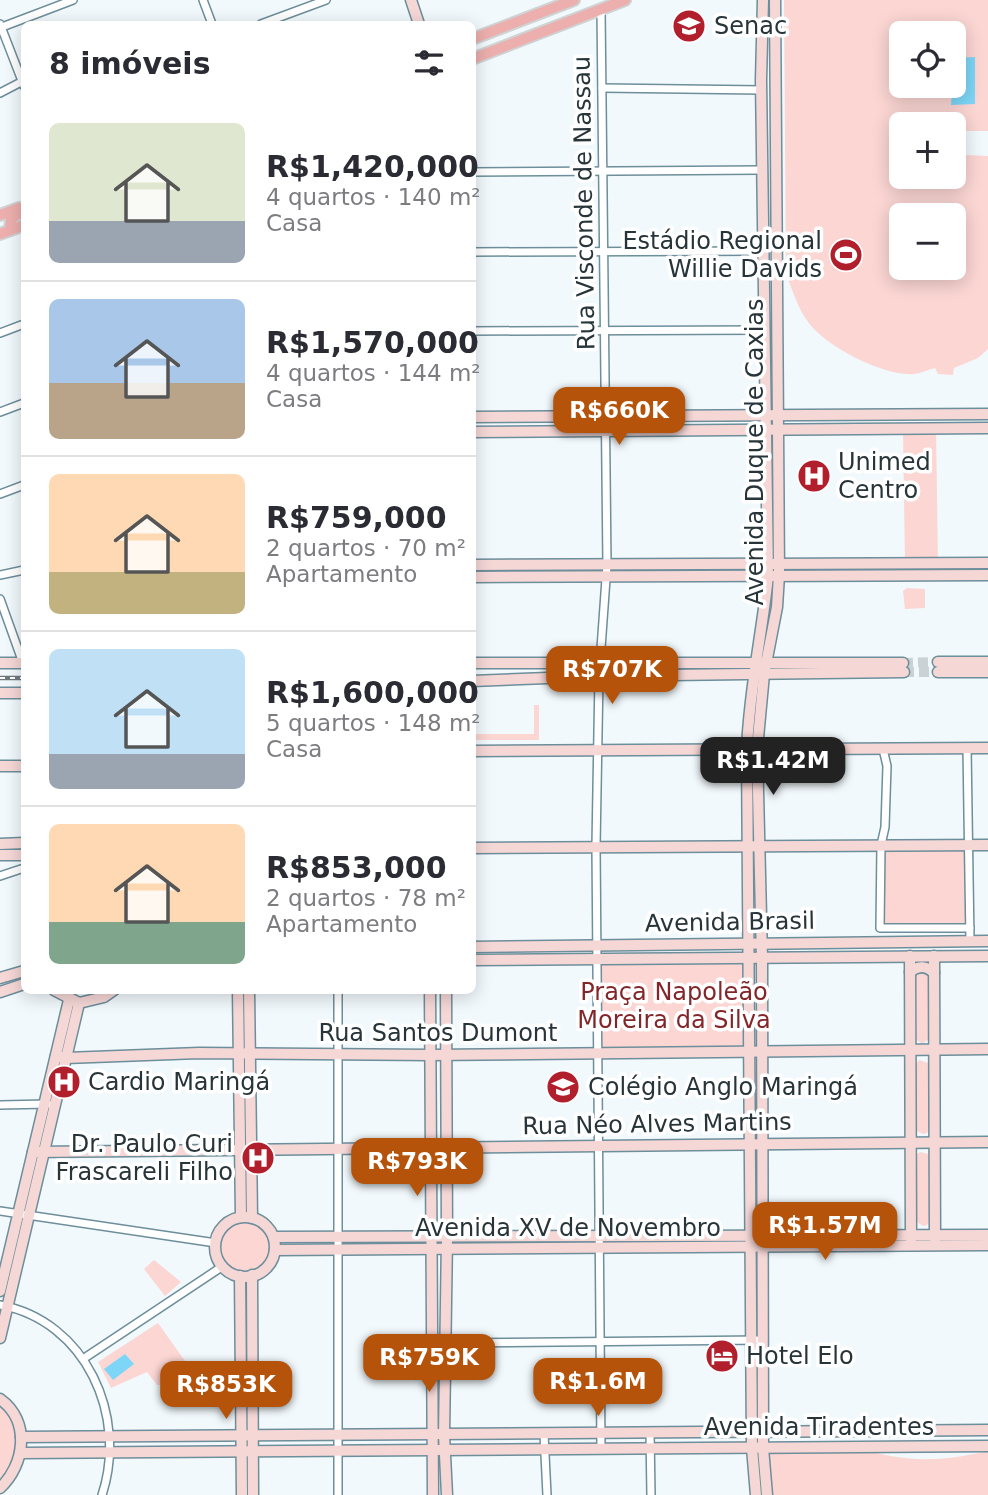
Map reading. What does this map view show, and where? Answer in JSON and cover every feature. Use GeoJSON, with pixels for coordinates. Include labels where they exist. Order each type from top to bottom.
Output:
{"type":"FeatureCollection","features":[{"type":"Feature","properties":{"kind":"main road"},"geometry":{"type":"LineString","coordinates":[[411,0],[418,21]]}},
{"type":"Feature","properties":{"kind":"main road"},"geometry":{"type":"LineString","coordinates":[[476,38],[574,0]]}},
{"type":"Feature","properties":{"kind":"main road"},"geometry":{"type":"LineString","coordinates":[[476,57],[625,0]]}},
{"type":"Feature","properties":{"kind":"main road","name":"Avenida Duque de Caxias"},"geometry":{"type":"LineString","coordinates":[[763,0],[765,415],[774,564]]}},
{"type":"Feature","properties":{"kind":"main road","name":"Avenida Duque de Caxias"},"geometry":{"type":"LineString","coordinates":[[758,1431],[753,1392],[763,1293],[762,1110],[750,1013],[748,807],[752,749],[751,696],[777,607],[774,576],[778,430],[775,0]]}},
{"type":"Feature","properties":{"kind":"main road"},"geometry":{"type":"LineString","coordinates":[[763,47],[775,32]]}},
{"type":"Feature","properties":{"kind":"main road"},"geometry":{"type":"LineString","coordinates":[[762,85],[776,95]]}},
{"type":"Feature","properties":{"kind":"main road"},"geometry":{"type":"LineString","coordinates":[[0,215],[21,209]]}},
{"type":"Feature","properties":{"kind":"main road"},"geometry":{"type":"LineString","coordinates":[[5,232],[11,219],[21,211]]}},
{"type":"Feature","properties":{"kind":"main road"},"geometry":{"type":"LineString","coordinates":[[476,417],[988,414]]}},
{"type":"Feature","properties":{"kind":"main road"},"geometry":{"type":"LineString","coordinates":[[476,432],[988,428]]}},
{"type":"Feature","properties":{"kind":"main road"},"geometry":{"type":"LineString","coordinates":[[476,565],[988,564]]}},
{"type":"Feature","properties":{"kind":"main road"},"geometry":{"type":"LineString","coordinates":[[476,577],[988,575]]}},
{"type":"Feature","properties":{"kind":"main road","name":"Avenida Duque de Caxias"},"geometry":{"type":"LineString","coordinates":[[758,1448],[763,1374],[752,1273],[750,1093],[762,993],[762,943],[757,786],[752,749],[760,712],[759,669],[763,628],[774,576]]}},
{"type":"Feature","properties":{"kind":"main road"},"geometry":{"type":"LineString","coordinates":[[763,628],[777,607]]}},
{"type":"Feature","properties":{"kind":"main road"},"geometry":{"type":"LineString","coordinates":[[988,662],[938,667],[988,671]]}},
{"type":"Feature","properties":{"kind":"main road"},"geometry":{"type":"LineString","coordinates":[[0,663],[21,663]]}},
{"type":"Feature","properties":{"kind":"main road"},"geometry":{"type":"LineString","coordinates":[[476,663],[759,669]]}},
{"type":"Feature","properties":{"kind":"main road"},"geometry":{"type":"LineString","coordinates":[[476,681],[759,669],[903,667]]}},
{"type":"Feature","properties":{"kind":"main road"},"geometry":{"type":"LineString","coordinates":[[0,693],[21,693]]}},
{"type":"Feature","properties":{"kind":"main road"},"geometry":{"type":"LineString","coordinates":[[751,696],[760,712]]}},
{"type":"Feature","properties":{"kind":"main road"},"geometry":{"type":"LineString","coordinates":[[476,751],[597,748],[988,748]]}},
{"type":"Feature","properties":{"kind":"main road"},"geometry":{"type":"LineString","coordinates":[[0,766],[21,766]]}},
{"type":"Feature","properties":{"kind":"main road"},"geometry":{"type":"LineString","coordinates":[[748,807],[757,786]]}},
{"type":"Feature","properties":{"kind":"main road"},"geometry":{"type":"LineString","coordinates":[[0,844],[21,843]]}},
{"type":"Feature","properties":{"kind":"main road"},"geometry":{"type":"LineString","coordinates":[[476,848],[988,845]]}},
{"type":"Feature","properties":{"kind":"main road"},"geometry":{"type":"LineString","coordinates":[[0,855],[21,855]]}},
{"type":"Feature","properties":{"kind":"main road"},"geometry":{"type":"LineString","coordinates":[[748,873],[760,895]]}},
{"type":"Feature","properties":{"kind":"main road","name":"Avenida Brasil"},"geometry":{"type":"LineString","coordinates":[[476,947],[988,941]]}},
{"type":"Feature","properties":{"kind":"main road"},"geometry":{"type":"LineString","coordinates":[[910,956],[911,1241]]}},
{"type":"Feature","properties":{"kind":"main road"},"geometry":{"type":"LineString","coordinates":[[934,956],[935,1240]]}},
{"type":"Feature","properties":{"kind":"main road","name":"Avenida Brasil"},"geometry":{"type":"LineString","coordinates":[[476,960],[988,956]]}},
{"type":"Feature","properties":{"kind":"main road"},"geometry":{"type":"LineString","coordinates":[[910,972],[921,967],[929,968],[934,973]]}},
{"type":"Feature","properties":{"kind":"main road"},"geometry":{"type":"LineString","coordinates":[[0,978],[21,972]]}},
{"type":"Feature","properties":{"kind":"main road"},"geometry":{"type":"LineString","coordinates":[[0,992],[21,985]]}},
{"type":"Feature","properties":{"kind":"main road"},"geometry":{"type":"LineString","coordinates":[[750,1013],[762,993]]}},
{"type":"Feature","properties":{"kind":"main road"},"geometry":{"type":"LineString","coordinates":[[61,994],[74,1002],[108,994]]}},
{"type":"Feature","properties":{"kind":"main road"},"geometry":{"type":"LineString","coordinates":[[238,994],[239,1055],[246,1149]]}},
{"type":"Feature","properties":{"kind":"main road"},"geometry":{"type":"LineString","coordinates":[[246,1218],[250,994]]}},
{"type":"Feature","properties":{"kind":"main road"},"geometry":{"type":"LineString","coordinates":[[430,994],[433,1495]]}},
{"type":"Feature","properties":{"kind":"main road"},"geometry":{"type":"LineString","coordinates":[[431,1003],[437,994]]}},
{"type":"Feature","properties":{"kind":"main road"},"geometry":{"type":"LineString","coordinates":[[446,994],[447,1249],[444,1451],[447,1495]]}},
{"type":"Feature","properties":{"kind":"main road"},"geometry":{"type":"LineString","coordinates":[[0,1291],[19,1213],[38,1152],[74,1002]]}},
{"type":"Feature","properties":{"kind":"main road","name":"Rua Santos Dumont"},"geometry":{"type":"LineString","coordinates":[[61,1057],[988,1049]]}},
{"type":"Feature","properties":{"kind":"main road"},"geometry":{"type":"LineString","coordinates":[[431,1077],[446,1095]]}},
{"type":"Feature","properties":{"kind":"main road"},"geometry":{"type":"LineString","coordinates":[[750,1093],[762,1110]]}},
{"type":"Feature","properties":{"kind":"main road","name":"Rua Néo Alves Martins"},"geometry":{"type":"LineString","coordinates":[[38,1152],[988,1142]]}},
{"type":"Feature","properties":{"kind":"main road"},"geometry":{"type":"LineString","coordinates":[[0,1338],[4,1306],[30,1215],[38,1152]]}},
{"type":"Feature","properties":{"kind":"main road"},"geometry":{"type":"LineString","coordinates":[[751,1198],[763,1180]]}},
{"type":"Feature","properties":{"kind":"main road"},"geometry":{"type":"LineString","coordinates":[[432,1213],[447,1193]]}},
{"type":"Feature","properties":{"kind":"main road"},"geometry":{"type":"LineString","coordinates":[[246,1218],[265,1225],[274,1237],[275,1250],[270,1264],[252,1276],[240,1276],[223,1266],[217,1255],[216,1243],[224,1226],[246,1218]]}},
{"type":"Feature","properties":{"kind":"main road","name":"Avenida XV de Novembro"},"geometry":{"type":"LineString","coordinates":[[275,1250],[763,1248],[988,1235]]}},
{"type":"Feature","properties":{"kind":"main road","name":"Avenida XV de Novembro"},"geometry":{"type":"LineString","coordinates":[[274,1237],[763,1237],[911,1241]]}},
{"type":"Feature","properties":{"kind":"main road","name":"Avenida XV de Novembro"},"geometry":{"type":"LineString","coordinates":[[935,1240],[988,1245]]}},
{"type":"Feature","properties":{"kind":"main road"},"geometry":{"type":"LineString","coordinates":[[752,1273],[763,1293]]}},
{"type":"Feature","properties":{"kind":"main road"},"geometry":{"type":"LineString","coordinates":[[240,1276],[242,1495]]}},
{"type":"Feature","properties":{"kind":"main road"},"geometry":{"type":"LineString","coordinates":[[252,1276],[253,1495]]}},
{"type":"Feature","properties":{"kind":"main road"},"geometry":{"type":"LineString","coordinates":[[431,1332],[445,1354]]}},
{"type":"Feature","properties":{"kind":"main road"},"geometry":{"type":"LineString","coordinates":[[431,1385],[445,1370]]}},
{"type":"Feature","properties":{"kind":"main road"},"geometry":{"type":"LineString","coordinates":[[753,1392],[763,1374]]}},
{"type":"Feature","properties":{"kind":"main road"},"geometry":{"type":"LineString","coordinates":[[0,1399],[15,1416],[22,1437],[17,1465],[9,1480],[0,1488]]}},
{"type":"Feature","properties":{"kind":"main road","name":"Avenida Tiradentes"},"geometry":{"type":"LineString","coordinates":[[22,1437],[988,1430]]}},
{"type":"Feature","properties":{"kind":"main road","name":"Avenida Tiradentes"},"geometry":{"type":"LineString","coordinates":[[21,1453],[988,1446]]}},
{"type":"Feature","properties":{"kind":"main road"},"geometry":{"type":"LineString","coordinates":[[756,1495],[758,1448]]}},
{"type":"Feature","properties":{"kind":"main road"},"geometry":{"type":"LineString","coordinates":[[758,1448],[767,1495]]}},
{"type":"Feature","properties":{"kind":"street"},"geometry":{"type":"LineString","coordinates":[[21,76],[1,25],[73,0]]}},
{"type":"Feature","properties":{"kind":"street"},"geometry":{"type":"LineString","coordinates":[[202,0],[211,21]]}},
{"type":"Feature","properties":{"kind":"street"},"geometry":{"type":"LineString","coordinates":[[269,21],[326,0]]}},
{"type":"Feature","properties":{"kind":"street","name":"Rua Visconde de Nassau"},"geometry":{"type":"LineString","coordinates":[[601,9],[607,565],[599,676],[596,846],[601,1449]]}},
{"type":"Feature","properties":{"kind":"street"},"geometry":{"type":"LineString","coordinates":[[0,93],[21,85]]}},
{"type":"Feature","properties":{"kind":"street"},"geometry":{"type":"LineString","coordinates":[[602,88],[762,85]]}},
{"type":"Feature","properties":{"kind":"street"},"geometry":{"type":"LineString","coordinates":[[476,172],[762,170]]}},
{"type":"Feature","properties":{"kind":"street"},"geometry":{"type":"LineString","coordinates":[[476,252],[763,251]]}},
{"type":"Feature","properties":{"kind":"street"},"geometry":{"type":"LineString","coordinates":[[0,333],[21,325]]}},
{"type":"Feature","properties":{"kind":"street"},"geometry":{"type":"LineString","coordinates":[[476,331],[764,330]]}},
{"type":"Feature","properties":{"kind":"street"},"geometry":{"type":"LineString","coordinates":[[0,412],[21,404]]}},
{"type":"Feature","properties":{"kind":"street"},"geometry":{"type":"LineString","coordinates":[[0,494],[21,486]]}},
{"type":"Feature","properties":{"kind":"street"},"geometry":{"type":"LineString","coordinates":[[0,575],[21,571]]}},
{"type":"Feature","properties":{"kind":"street"},"geometry":{"type":"LineString","coordinates":[[0,599],[21,655]]}},
{"type":"Feature","properties":{"kind":"street"},"geometry":{"type":"LineString","coordinates":[[967,748],[970,941]]}},
{"type":"Feature","properties":{"kind":"street"},"geometry":{"type":"LineString","coordinates":[[883,749],[887,766],[886,827],[881,845],[880,928],[970,928]]}},
{"type":"Feature","properties":{"kind":"street"},"geometry":{"type":"LineString","coordinates":[[0,876],[21,868]]}},
{"type":"Feature","properties":{"kind":"street"},"geometry":{"type":"LineString","coordinates":[[338,994],[338,1495]]}},
{"type":"Feature","properties":{"kind":"street"},"geometry":{"type":"LineString","coordinates":[[0,1105],[49,1104]]}},
{"type":"Feature","properties":{"kind":"street"},"geometry":{"type":"LineString","coordinates":[[0,1211],[216,1243]]}},
{"type":"Feature","properties":{"kind":"street"},"geometry":{"type":"LineString","coordinates":[[83,1359],[223,1266]]}},
{"type":"Feature","properties":{"kind":"street"},"geometry":{"type":"LineString","coordinates":[[4,1306],[36,1318],[55,1330],[83,1359],[103,1396],[111,1453],[102,1495]]}},
{"type":"Feature","properties":{"kind":"street"},"geometry":{"type":"LineString","coordinates":[[446,1343],[758,1340]]}},
{"type":"Feature","properties":{"kind":"street"},"geometry":{"type":"LineString","coordinates":[[650,1432],[651,1495]]}},
{"type":"Feature","properties":{"kind":"street"},"geometry":{"type":"LineString","coordinates":[[544,1434],[547,1495]]}},
{"type":"Feature","properties":{"kind":"green space"},"geometry":{"type":"Polygon","coordinates":[[[784,0],[988,0],[988,131],[966,131],[966,112],[889,112],[889,189],[966,189],[966,155],[988,156],[988,349],[978,358],[954,368],[953,375],[938,374],[935,368],[909,374],[886,370],[860,360],[824,338],[810,325],[786,274],[784,0]]]}},
{"type":"Feature","properties":{"kind":"green space"},"geometry":{"type":"Polygon","coordinates":[[[936,428],[938,564],[905,564],[903,429],[936,428]]]}},
{"type":"Feature","properties":{"kind":"green space"},"geometry":{"type":"Polygon","coordinates":[[[907,588],[925,589],[925,608],[905,609],[903,591],[907,588]]]}},
{"type":"Feature","properties":{"kind":"green space"},"geometry":{"type":"Polygon","coordinates":[[[534,705],[539,705],[539,740],[476,740],[476,734],[534,734],[534,705]]]}},
{"type":"Feature","properties":{"kind":"green space"},"geometry":{"type":"Polygon","coordinates":[[[881,845],[969,845],[970,928],[880,928],[881,845]]]}},
{"type":"Feature","properties":{"kind":"green space","name":"Praça Napoleão Moreira da Silva"},"geometry":{"type":"Polygon","coordinates":[[[750,958],[751,1052],[598,1053],[596,959],[750,958]]]}},
{"type":"Feature","properties":{"kind":"green space"},"geometry":{"type":"Polygon","coordinates":[[[916,971],[928,973],[929,1039],[922,1044],[917,1040],[916,971]]]}},
{"type":"Feature","properties":{"kind":"green space"},"geometry":{"type":"Polygon","coordinates":[[[919,1060],[928,1063],[929,1129],[923,1134],[917,1131],[916,1064],[919,1060]]]}},
{"type":"Feature","properties":{"kind":"green space"},"geometry":{"type":"Polygon","coordinates":[[[920,1152],[929,1154],[930,1221],[923,1226],[917,1222],[916,1155],[920,1152]]]}},
{"type":"Feature","properties":{"kind":"green space"},"geometry":{"type":"Polygon","coordinates":[[[245,1217],[266,1226],[275,1247],[266,1268],[245,1277],[224,1268],[215,1247],[224,1226],[245,1217]]]}},
{"type":"Feature","properties":{"kind":"green space"},"geometry":{"type":"Polygon","coordinates":[[[154,1260],[181,1282],[165,1296],[144,1269],[154,1260]]]}},
{"type":"Feature","properties":{"kind":"green space"},"geometry":{"type":"Polygon","coordinates":[[[158,1323],[185,1361],[178,1374],[232,1375],[232,1386],[157,1385],[147,1372],[111,1388],[98,1362],[158,1323]]]}},
{"type":"Feature","properties":{"kind":"green space"},"geometry":{"type":"Polygon","coordinates":[[[0,1399],[5,1402],[22,1445],[0,1488],[0,1399]]]}},
{"type":"Feature","properties":{"kind":"green space"},"geometry":{"type":"Polygon","coordinates":[[[853,1447],[889,1456],[920,1459],[952,1458],[988,1451],[988,1495],[767,1495],[763,1448],[853,1447]]]}},
{"type":"Feature","properties":{"kind":"water"},"geometry":{"type":"Polygon","coordinates":[[[966,57],[975,57],[975,104],[951,105],[951,98],[966,98],[966,57]]]}},
{"type":"Feature","properties":{"kind":"water"},"geometry":{"type":"Polygon","coordinates":[[[125,1354],[134,1364],[113,1380],[104,1369],[125,1354]]]}},
{"type":"Feature","properties":{"kind":"tunnel"},"geometry":{"type":"LineString","coordinates":[[903,663],[938,662]]}},
{"type":"Feature","properties":{"kind":"tunnel"},"geometry":{"type":"LineString","coordinates":[[904,672],[938,672]]}},
{"type":"Feature","properties":{"kind":"railway"},"geometry":{"type":"LineString","coordinates":[[0,678],[21,678]]}},
{"type":"Feature","properties":{"kind":"place","name":"Senac"},"geometry":{"type":"Point","coordinates":[689,26]}},
{"type":"Feature","properties":{"kind":"place","name":"Estádio Regional Willie Davids"},"geometry":{"type":"Point","coordinates":[846,255]}},
{"type":"Feature","properties":{"kind":"place","name":"Unimed Centro"},"geometry":{"type":"Point","coordinates":[814,476]}},
{"type":"Feature","properties":{"kind":"place","name":"Cardio Maringá"},"geometry":{"type":"Point","coordinates":[64,1082]}},
{"type":"Feature","properties":{"kind":"place","name":"Colégio Anglo Maringá"},"geometry":{"type":"Point","coordinates":[563,1087]}},
{"type":"Feature","properties":{"kind":"place","name":"Dr. Paulo Curi Frascareli Filho"},"geometry":{"type":"Point","coordinates":[258,1158]}},
{"type":"Feature","properties":{"kind":"place","name":"Hotel Elo"},"geometry":{"type":"Point","coordinates":[722,1356]}}]}
